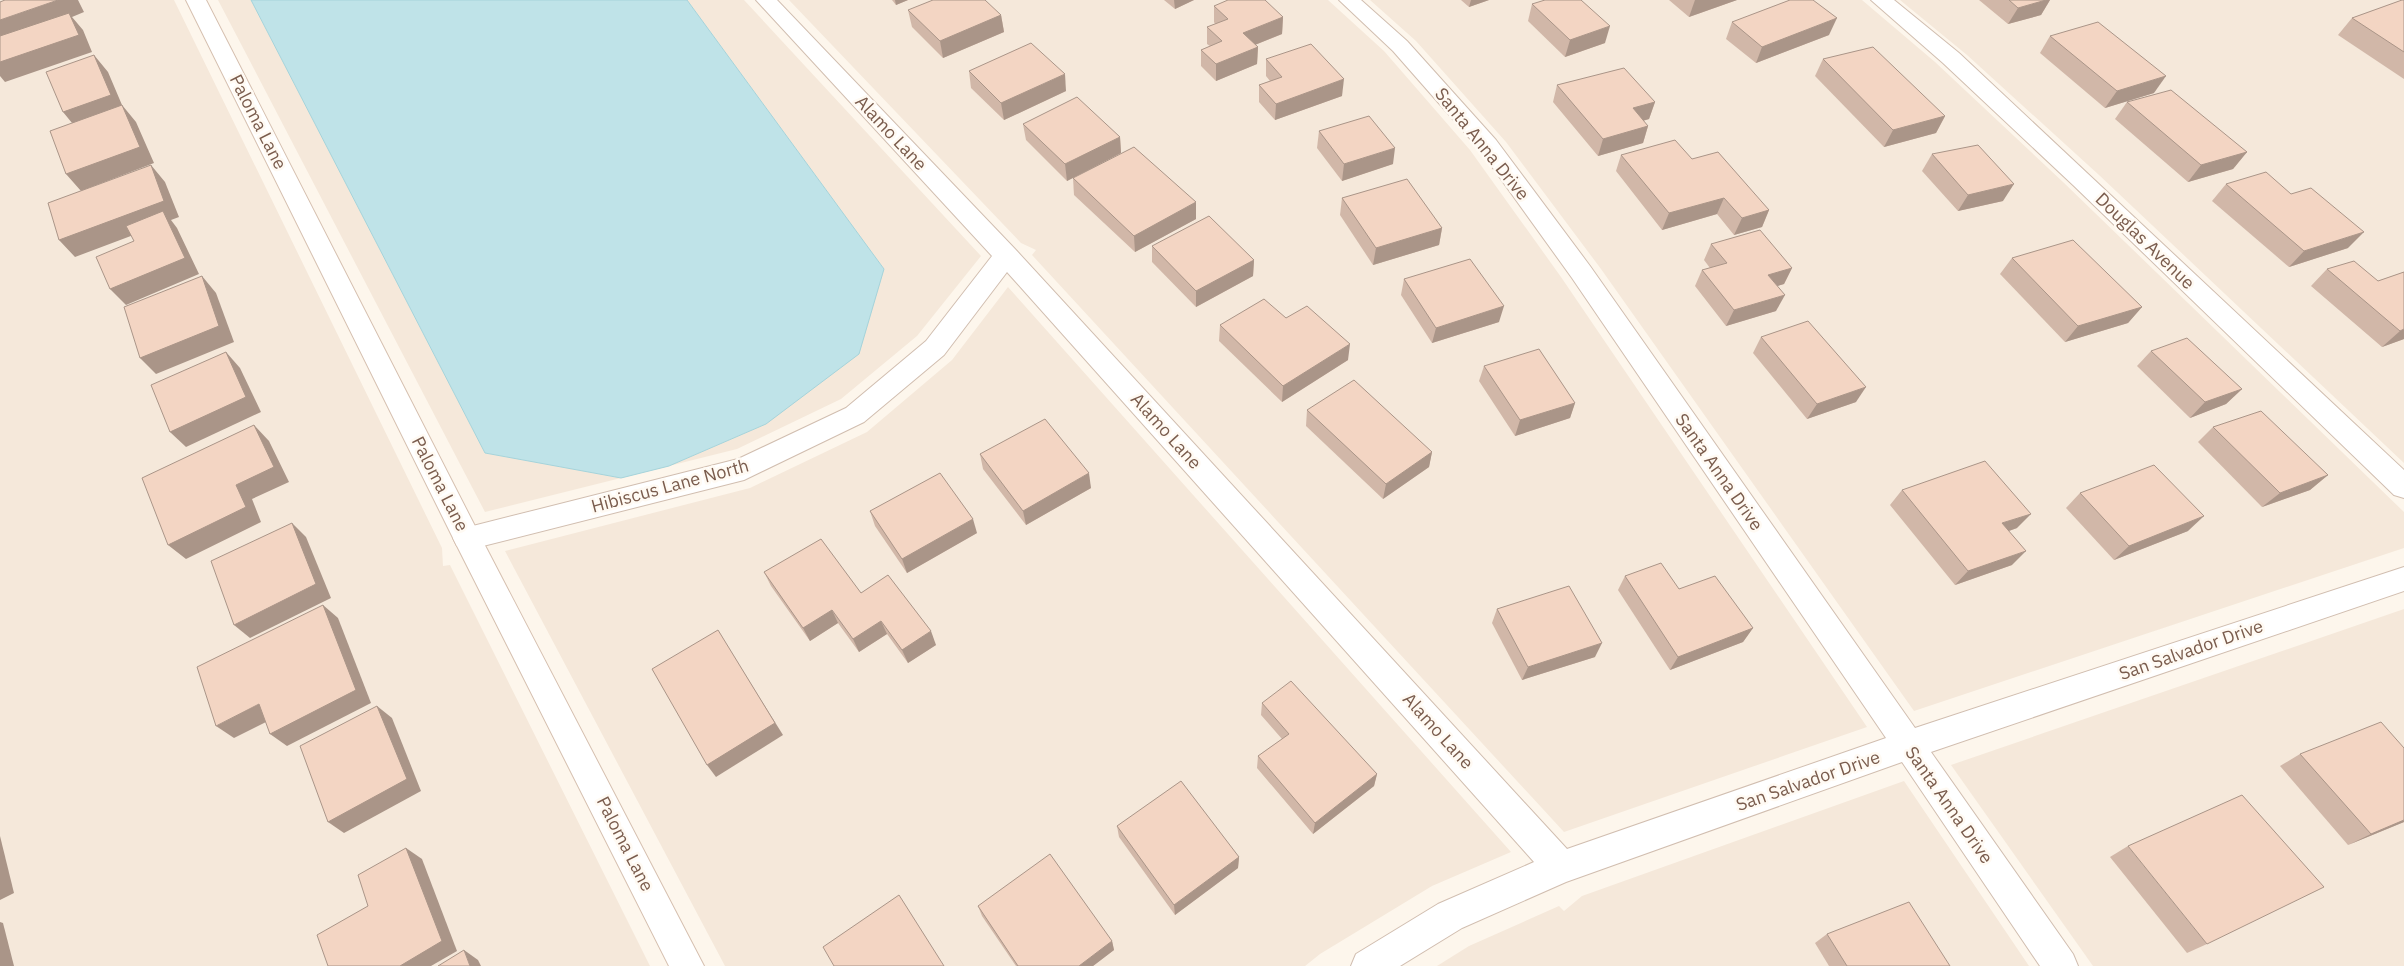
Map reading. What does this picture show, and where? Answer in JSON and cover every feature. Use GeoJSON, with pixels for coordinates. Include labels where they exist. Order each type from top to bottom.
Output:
{"type":"FeatureCollection","features":[{"type":"Feature","properties":{"kind":"street","name":"Paloma Lane"},"geometry":{"type":"LineString","coordinates":[[196,0],[467,538],[687,966]]}},
{"type":"Feature","properties":{"kind":"street","name":"Alamo Lane"},"geometry":{"type":"LineString","coordinates":[[766,0],[1006,255],[1561,867]]}},
{"type":"Feature","properties":{"kind":"street","name":"Santa Anna Drive"},"geometry":{"type":"LineString","coordinates":[[1349,0],[1400,46],[1488,145],[1581,272],[2061,966]]}},
{"type":"Feature","properties":{"kind":"street","name":"Douglas Avenue"},"geometry":{"type":"LineString","coordinates":[[1881,0],[1951,58],[2081,179],[2404,487]]}},
{"type":"Feature","properties":{"kind":"street","name":"Hibiscus Lane North"},"geometry":{"type":"LineString","coordinates":[[467,538],[744,468],[855,415],[935,348],[1006,255]]}},
{"type":"Feature","properties":{"kind":"street","name":"San Salvador Drive"},"geometry":{"type":"LineString","coordinates":[[1368,966],[1450,916],[1561,867],[1908,746],[2404,579]]}},
{"type":"Feature","properties":{"kind":"shaded area"},"geometry":{"type":"Polygon","coordinates":[[[0,0],[174,0],[442,548],[443,566],[450,565],[650,966],[0,966],[0,0]]]}},
{"type":"Feature","properties":{"kind":"shaded area"},"geometry":{"type":"Polygon","coordinates":[[[218,0],[251,0],[485,453],[621,478],[485,512],[218,0]]]}},
{"type":"Feature","properties":{"kind":"shaded area"},"geometry":{"type":"Polygon","coordinates":[[[687,0],[744,0],[981,256],[917,336],[841,399],[737,449],[669,466],[766,424],[884,269],[687,0]]]}},
{"type":"Feature","properties":{"kind":"shaded area"},"geometry":{"type":"Polygon","coordinates":[[[789,0],[1328,0],[1384,51],[1470,150],[1561,277],[1867,727],[1564,832],[1032,255],[1036,250],[1021,243],[789,0]]]}},
{"type":"Feature","properties":{"kind":"shaded area"},"geometry":{"type":"Polygon","coordinates":[[[1370,0],[1862,0],[1935,62],[2063,182],[2404,512],[2404,548],[1914,711],[1601,269],[1506,142],[1416,41],[1370,0]]]}},
{"type":"Feature","properties":{"kind":"shaded area"},"geometry":{"type":"Polygon","coordinates":[[[1900,0],[2404,0],[2404,463],[2099,175],[1967,55],[1900,0]]]}},
{"type":"Feature","properties":{"kind":"shaded area"},"geometry":{"type":"Polygon","coordinates":[[[1008,287],[1511,852],[1432,886],[1320,954],[1305,966],[725,966],[505,551],[750,488],[867,432],[952,360],[1008,287]]]}},
{"type":"Feature","properties":{"kind":"shaded area"},"geometry":{"type":"Polygon","coordinates":[[[2404,609],[2404,966],[2093,966],[1951,765],[2404,609]]]}},
{"type":"Feature","properties":{"kind":"shaded area"},"geometry":{"type":"Polygon","coordinates":[[[1904,781],[2029,966],[1437,966],[1469,946],[1559,906],[1564,911],[1582,896],[1904,781]]]}},
{"type":"Feature","properties":{"kind":"water"},"geometry":{"type":"Polygon","coordinates":[[[251,0],[687,0],[884,269],[859,354],[766,424],[669,466],[621,478],[485,453],[251,0]]]}},
{"type":"Feature","properties":{"kind":"building"},"geometry":{"type":"Polygon","coordinates":[[[5,0],[58,0],[0,20],[0,2],[5,0]]]}},
{"type":"Feature","properties":{"kind":"building"},"geometry":{"type":"Polygon","coordinates":[[[933,0],[985,0],[1001,15],[940,41],[908,10],[933,0]]]}},
{"type":"Feature","properties":{"kind":"building"},"geometry":{"type":"Polygon","coordinates":[[[1228,0],[1265,0],[1283,17],[1243,33],[1258,47],[1216,64],[1201,50],[1222,41],[1207,27],[1228,19],[1214,6],[1228,0]]]}},
{"type":"Feature","properties":{"kind":"building"},"geometry":{"type":"Polygon","coordinates":[[[1545,0],[1581,0],[1610,26],[1570,40],[1532,4],[1545,0]]]}},
{"type":"Feature","properties":{"kind":"building"},"geometry":{"type":"Polygon","coordinates":[[[1790,0],[1813,0],[1837,18],[1762,47],[1732,22],[1790,0]]]}},
{"type":"Feature","properties":{"kind":"building"},"geometry":{"type":"Polygon","coordinates":[[[2009,0],[2046,0],[2018,8],[2009,0]]]}},
{"type":"Feature","properties":{"kind":"building"},"geometry":{"type":"Polygon","coordinates":[[[2404,0],[2404,52],[2352,18],[2404,0]]]}},
{"type":"Feature","properties":{"kind":"building"},"geometry":{"type":"Polygon","coordinates":[[[69,13],[79,35],[0,62],[0,36],[69,13]]]}},
{"type":"Feature","properties":{"kind":"building"},"geometry":{"type":"Polygon","coordinates":[[[2098,22],[2166,76],[2117,91],[2050,36],[2098,22]]]}},
{"type":"Feature","properties":{"kind":"building"},"geometry":{"type":"Polygon","coordinates":[[[1031,43],[1065,74],[1001,103],[969,71],[1031,43]]]}},
{"type":"Feature","properties":{"kind":"building"},"geometry":{"type":"Polygon","coordinates":[[[1311,44],[1344,79],[1276,104],[1259,85],[1282,77],[1266,59],[1311,44]]]}},
{"type":"Feature","properties":{"kind":"building"},"geometry":{"type":"Polygon","coordinates":[[[1873,47],[1945,116],[1893,130],[1823,59],[1873,47]]]}},
{"type":"Feature","properties":{"kind":"building"},"geometry":{"type":"Polygon","coordinates":[[[94,55],[111,95],[63,112],[46,72],[94,55]]]}},
{"type":"Feature","properties":{"kind":"building"},"geometry":{"type":"Polygon","coordinates":[[[1624,68],[1655,102],[1633,108],[1648,126],[1603,139],[1557,85],[1624,68]]]}},
{"type":"Feature","properties":{"kind":"building"},"geometry":{"type":"Polygon","coordinates":[[[2171,90],[2247,152],[2201,165],[2127,102],[2171,90]]]}},
{"type":"Feature","properties":{"kind":"building"},"geometry":{"type":"Polygon","coordinates":[[[1077,97],[1120,137],[1065,164],[1023,124],[1077,97]]]}},
{"type":"Feature","properties":{"kind":"building"},"geometry":{"type":"Polygon","coordinates":[[[122,105],[140,147],[66,174],[50,131],[122,105]]]}},
{"type":"Feature","properties":{"kind":"building"},"geometry":{"type":"Polygon","coordinates":[[[1369,116],[1395,148],[1344,164],[1319,131],[1369,116]]]}},
{"type":"Feature","properties":{"kind":"building"},"geometry":{"type":"Polygon","coordinates":[[[1675,140],[1692,159],[1718,152],[1769,210],[1742,218],[1724,198],[1669,213],[1621,155],[1675,140]]]}},
{"type":"Feature","properties":{"kind":"building"},"geometry":{"type":"Polygon","coordinates":[[[1978,145],[2014,184],[1968,195],[1932,154],[1978,145]]]}},
{"type":"Feature","properties":{"kind":"building"},"geometry":{"type":"Polygon","coordinates":[[[1134,147],[1196,202],[1134,236],[1073,178],[1134,147]]]}},
{"type":"Feature","properties":{"kind":"building"},"geometry":{"type":"Polygon","coordinates":[[[151,165],[164,201],[59,240],[48,203],[151,165]]]}},
{"type":"Feature","properties":{"kind":"building"},"geometry":{"type":"Polygon","coordinates":[[[2266,172],[2291,194],[2311,188],[2364,232],[2304,251],[2226,184],[2266,172]]]}},
{"type":"Feature","properties":{"kind":"building"},"geometry":{"type":"Polygon","coordinates":[[[1407,179],[1442,228],[1376,248],[1342,198],[1407,179]]]}},
{"type":"Feature","properties":{"kind":"building"},"geometry":{"type":"Polygon","coordinates":[[[163,211],[185,258],[110,289],[96,257],[134,241],[126,226],[163,211]]]}},
{"type":"Feature","properties":{"kind":"building"},"geometry":{"type":"Polygon","coordinates":[[[1209,216],[1254,260],[1196,291],[1152,246],[1209,216]]]}},
{"type":"Feature","properties":{"kind":"building"},"geometry":{"type":"Polygon","coordinates":[[[1760,230],[1792,268],[1768,275],[1785,295],[1734,310],[1702,270],[1727,263],[1711,244],[1760,230]]]}},
{"type":"Feature","properties":{"kind":"building"},"geometry":{"type":"Polygon","coordinates":[[[2073,240],[2142,307],[2078,326],[2012,258],[2073,240]]]}},
{"type":"Feature","properties":{"kind":"building"},"geometry":{"type":"Polygon","coordinates":[[[1470,259],[1504,306],[1436,328],[1404,279],[1470,259]]]}},
{"type":"Feature","properties":{"kind":"building"},"geometry":{"type":"Polygon","coordinates":[[[2354,261],[2378,281],[2404,272],[2404,329],[2400,331],[2327,269],[2354,261]]]}},
{"type":"Feature","properties":{"kind":"building"},"geometry":{"type":"Polygon","coordinates":[[[202,276],[219,326],[140,358],[124,307],[202,276]]]}},
{"type":"Feature","properties":{"kind":"building"},"geometry":{"type":"Polygon","coordinates":[[[1264,299],[1286,318],[1307,306],[1350,344],[1283,386],[1220,325],[1264,299]]]}},
{"type":"Feature","properties":{"kind":"building"},"geometry":{"type":"Polygon","coordinates":[[[1808,321],[1866,387],[1817,404],[1761,337],[1808,321]]]}},
{"type":"Feature","properties":{"kind":"building"},"geometry":{"type":"Polygon","coordinates":[[[2187,338],[2242,389],[2205,402],[2151,351],[2187,338]]]}},
{"type":"Feature","properties":{"kind":"building"},"geometry":{"type":"Polygon","coordinates":[[[1539,349],[1575,403],[1520,420],[1484,366],[1539,349]]]}},
{"type":"Feature","properties":{"kind":"building"},"geometry":{"type":"Polygon","coordinates":[[[226,352],[246,397],[170,432],[151,385],[226,352]]]}},
{"type":"Feature","properties":{"kind":"building"},"geometry":{"type":"Polygon","coordinates":[[[1354,380],[1432,452],[1386,484],[1307,410],[1354,380]]]}},
{"type":"Feature","properties":{"kind":"building"},"geometry":{"type":"Polygon","coordinates":[[[2261,411],[2328,475],[2280,493],[2213,427],[2261,411]]]}},
{"type":"Feature","properties":{"kind":"building"},"geometry":{"type":"Polygon","coordinates":[[[1045,419],[1089,473],[1023,511],[980,454],[1045,419]]]}},
{"type":"Feature","properties":{"kind":"building"},"geometry":{"type":"Polygon","coordinates":[[[254,425],[274,467],[236,485],[246,507],[168,545],[142,478],[254,425]]]}},
{"type":"Feature","properties":{"kind":"building"},"geometry":{"type":"Polygon","coordinates":[[[1985,461],[2031,514],[2002,523],[2026,551],[1968,571],[1902,490],[1985,461]]]}},
{"type":"Feature","properties":{"kind":"building"},"geometry":{"type":"Polygon","coordinates":[[[2154,465],[2204,516],[2129,546],[2080,493],[2154,465]]]}},
{"type":"Feature","properties":{"kind":"building"},"geometry":{"type":"Polygon","coordinates":[[[940,473],[973,519],[902,559],[870,511],[940,473]]]}},
{"type":"Feature","properties":{"kind":"building"},"geometry":{"type":"Polygon","coordinates":[[[292,523],[316,584],[234,625],[211,561],[292,523]]]}},
{"type":"Feature","properties":{"kind":"building"},"geometry":{"type":"Polygon","coordinates":[[[821,539],[861,593],[888,575],[931,631],[902,650],[881,621],[853,639],[832,610],[803,628],[764,572],[821,539]]]}},
{"type":"Feature","properties":{"kind":"building"},"geometry":{"type":"Polygon","coordinates":[[[1661,563],[1679,589],[1715,576],[1753,628],[1678,657],[1625,576],[1661,563]]]}},
{"type":"Feature","properties":{"kind":"building"},"geometry":{"type":"Polygon","coordinates":[[[1569,586],[1602,643],[1528,667],[1497,609],[1569,586]]]}},
{"type":"Feature","properties":{"kind":"building"},"geometry":{"type":"Polygon","coordinates":[[[323,605],[356,690],[270,734],[259,704],[216,726],[197,667],[323,605]]]}},
{"type":"Feature","properties":{"kind":"building"},"geometry":{"type":"Polygon","coordinates":[[[718,630],[775,723],[707,765],[652,669],[718,630]]]}},
{"type":"Feature","properties":{"kind":"building"},"geometry":{"type":"Polygon","coordinates":[[[1291,681],[1377,774],[1315,823],[1258,756],[1289,734],[1262,703],[1291,681]]]}},
{"type":"Feature","properties":{"kind":"building"},"geometry":{"type":"Polygon","coordinates":[[[377,706],[407,779],[328,822],[300,746],[377,706]]]}},
{"type":"Feature","properties":{"kind":"building"},"geometry":{"type":"Polygon","coordinates":[[[2381,722],[2404,748],[2404,820],[2371,834],[2300,754],[2381,722]]]}},
{"type":"Feature","properties":{"kind":"building"},"geometry":{"type":"Polygon","coordinates":[[[1181,781],[1239,857],[1174,905],[1117,826],[1181,781]]]}},
{"type":"Feature","properties":{"kind":"building"},"geometry":{"type":"Polygon","coordinates":[[[2242,795],[2324,887],[2207,944],[2128,846],[2242,795]]]}},
{"type":"Feature","properties":{"kind":"building"},"geometry":{"type":"Polygon","coordinates":[[[406,848],[442,941],[400,966],[328,966],[317,935],[368,906],[358,875],[406,848]]]}},
{"type":"Feature","properties":{"kind":"building"},"geometry":{"type":"Polygon","coordinates":[[[1050,854],[1112,941],[1079,966],[1018,966],[978,906],[1050,854]]]}},
{"type":"Feature","properties":{"kind":"building"},"geometry":{"type":"Polygon","coordinates":[[[899,895],[944,966],[834,966],[823,947],[899,895]]]}},
{"type":"Feature","properties":{"kind":"building"},"geometry":{"type":"Polygon","coordinates":[[[1909,902],[1950,966],[1847,966],[1827,934],[1909,902]]]}},
{"type":"Feature","properties":{"kind":"building"},"geometry":{"type":"Polygon","coordinates":[[[464,950],[470,966],[438,966],[464,950]]]}}]}
